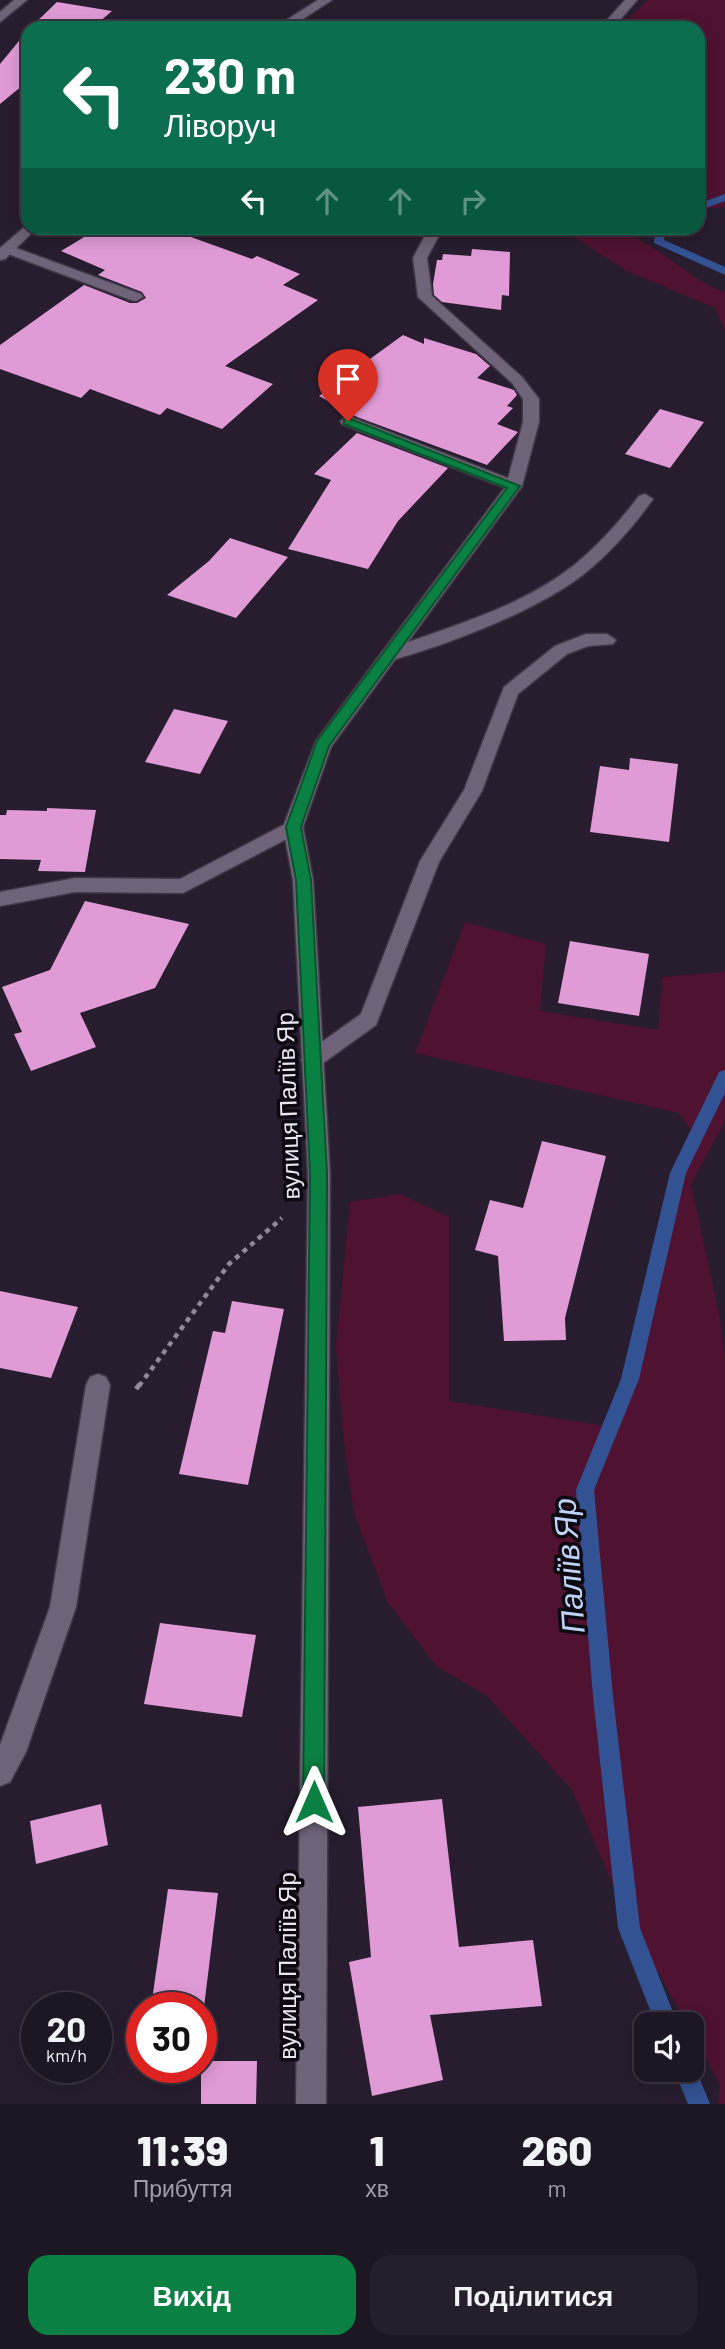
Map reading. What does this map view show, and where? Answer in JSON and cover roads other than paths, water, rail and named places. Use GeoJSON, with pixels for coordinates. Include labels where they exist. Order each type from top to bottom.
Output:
{"type":"FeatureCollection","features":[{"type":"Feature","properties":{"kind":"street"},"geometry":{"type":"LineString","coordinates":[[0,18],[22,0]]}},
{"type":"Feature","properties":{"kind":"street"},"geometry":{"type":"LineString","coordinates":[[292,21],[326,0]]}},
{"type":"Feature","properties":{"kind":"street"},"geometry":{"type":"LineString","coordinates":[[612,21],[631,0]]}},
{"type":"Feature","properties":{"kind":"street"},"geometry":{"type":"LineString","coordinates":[[22,235],[4,252],[136,297]]}},
{"type":"Feature","properties":{"kind":"street"},"geometry":{"type":"LineString","coordinates":[[0,899],[75,885],[183,886],[293,827],[322,745],[514,486],[531,422],[531,399],[517,380],[425,297],[420,258],[432,235]]}},
{"type":"Feature","properties":{"kind":"street"},"geometry":{"type":"LineString","coordinates":[[348,421],[514,486]]}},
{"type":"Feature","properties":{"kind":"street"},"geometry":{"type":"LineString","coordinates":[[388,655],[476,623],[572,575],[633,516],[645,499]]}},
{"type":"Feature","properties":{"kind":"street"},"geometry":{"type":"LineString","coordinates":[[312,1060],[369,1019],[429,860],[473,791],[510,691],[561,650],[586,640],[607,640]]}},
{"type":"Feature","properties":{"kind":"street","name":"вулиця Паліїв Яр"},"geometry":{"type":"LineString","coordinates":[[293,827],[303,880],[318,1199],[311,2104]]}},
{"type":"Feature","properties":{"kind":"street"},"geometry":{"type":"LineString","coordinates":[[0,1772],[16,1742],[63,1607],[98,1385]]}},
{"type":"Feature","properties":{"kind":"waterway","name":"Паліїв Яр"},"geometry":{"type":"LineString","coordinates":[[705,205],[725,197]]}},
{"type":"Feature","properties":{"kind":"waterway","name":"Паліїв Яр"},"geometry":{"type":"LineString","coordinates":[[659,235],[658,241],[725,272]]}},
{"type":"Feature","properties":{"kind":"waterway","name":"Паліїв Яр"},"geometry":{"type":"LineString","coordinates":[[662,2012],[629,1928],[603,1696],[585,1490],[630,1379],[678,1173],[725,1076]]}},
{"type":"Feature","properties":{"kind":"waterway","name":"Паліїв Яр"},"geometry":{"type":"LineString","coordinates":[[690,2082],[699,2104]]}}]}
